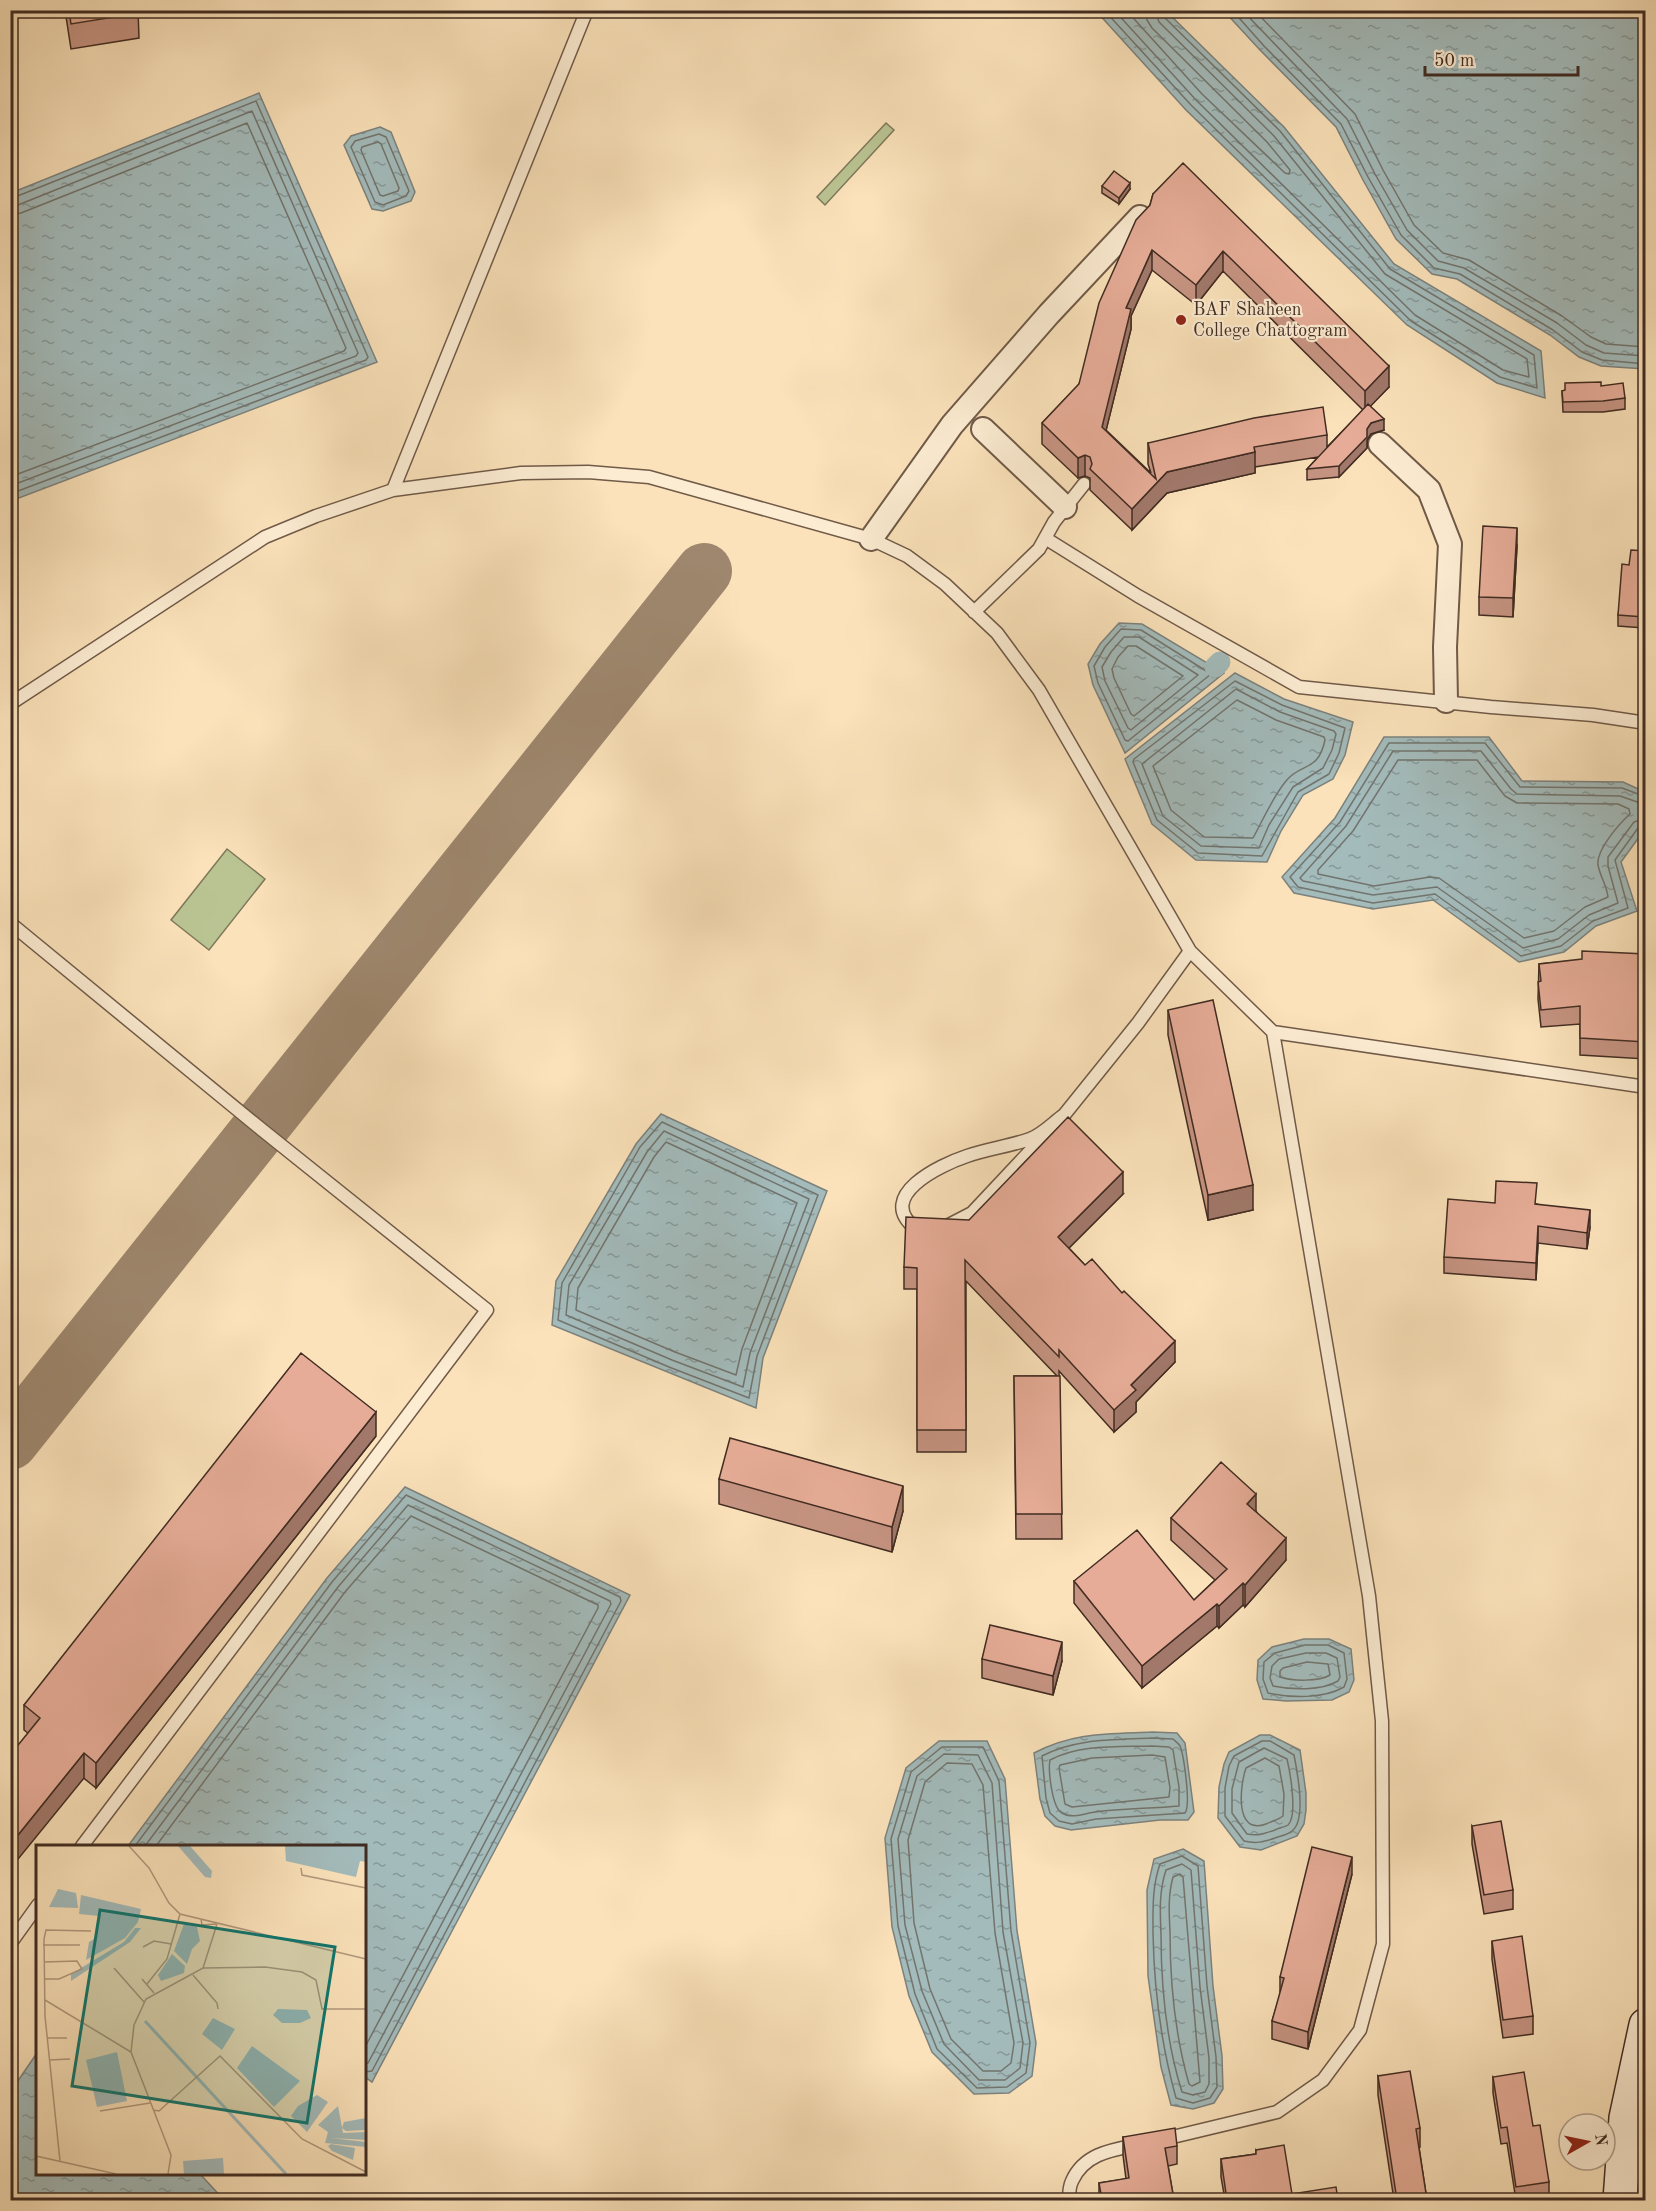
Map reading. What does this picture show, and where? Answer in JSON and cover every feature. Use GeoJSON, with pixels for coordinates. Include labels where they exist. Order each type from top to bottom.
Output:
{"type":"FeatureCollection","features":[{"type":"Feature","properties":{"kind":"main road"},"geometry":{"type":"LineString","coordinates":[[1620,2200],[1626,2118],[1646,2025]]}},
{"type":"Feature","properties":{"kind":"street"},"geometry":{"type":"LineString","coordinates":[[871,539],[952,424],[1049,314],[1140,217]]}},
{"type":"Feature","properties":{"kind":"street"},"geometry":{"type":"LineString","coordinates":[[983,429],[1065,507]]}},
{"type":"Feature","properties":{"kind":"street"},"geometry":{"type":"LineString","coordinates":[[1380,444],[1429,490],[1450,544],[1445,647],[1446,701]]}},
{"type":"Feature","properties":{"kind":"lane"},"geometry":{"type":"LineString","coordinates":[[393,490],[587,10]]}},
{"type":"Feature","properties":{"kind":"lane"},"geometry":{"type":"LineString","coordinates":[[10,704],[265,537],[316,516],[393,490],[521,473],[588,472],[649,477],[871,539],[907,556],[945,584],[997,633],[1039,690],[1190,951],[1273,1032],[1646,1087]]}},
{"type":"Feature","properties":{"kind":"lane"},"geometry":{"type":"LineString","coordinates":[[974,612],[1039,549],[1065,507],[1084,484]]}},
{"type":"Feature","properties":{"kind":"lane"},"geometry":{"type":"LineString","coordinates":[[1045,538],[1138,596],[1299,687],[1593,715],[1646,723]]}},
{"type":"Feature","properties":{"kind":"lane"},"geometry":{"type":"LineString","coordinates":[[10,923],[261,1129],[487,1310],[83,1845]]}},
{"type":"Feature","properties":{"kind":"lane"},"geometry":{"type":"LineString","coordinates":[[1064,1115],[1033,1138],[965,1156],[929,1174],[908,1189],[903,1200],[903,1213],[913,1227],[930,1231],[972,1212],[1064,1115],[1138,1023],[1190,951]]}},
{"type":"Feature","properties":{"kind":"lane"},"geometry":{"type":"LineString","coordinates":[[1068,2200],[1071,2182],[1083,2166],[1104,2151],[1277,2112],[1323,2080],[1359,2030],[1383,1944],[1382,1721],[1370,1596],[1273,1032]]}},
{"type":"Feature","properties":{"kind":"lane"},"geometry":{"type":"LineString","coordinates":[[10,1944],[36,1908]]}},
{"type":"Feature","properties":{"kind":"green space"},"geometry":{"type":"Polygon","coordinates":[[[886,123],[894,130],[825,205],[817,197],[886,123]]]}},
{"type":"Feature","properties":{"kind":"green space"},"geometry":{"type":"Polygon","coordinates":[[[227,849],[265,879],[209,950],[171,920],[227,849]]]}},
{"type":"Feature","properties":{"kind":"water"},"geometry":{"type":"Polygon","coordinates":[[[1096,11],[1166,11],[1284,127],[1394,264],[1541,351],[1545,398],[1497,383],[1407,325],[1186,110],[1096,11]]]}},
{"type":"Feature","properties":{"kind":"water"},"geometry":{"type":"Polygon","coordinates":[[[1224,11],[1645,11],[1645,369],[1601,366],[1579,357],[1550,335],[1457,279],[1432,274],[1396,239],[1336,127],[1224,11]]]}},
{"type":"Feature","properties":{"kind":"water"},"geometry":{"type":"Polygon","coordinates":[[[259,93],[377,362],[11,501],[11,193],[259,93]]]}},
{"type":"Feature","properties":{"kind":"water"},"geometry":{"type":"Polygon","coordinates":[[[380,127],[391,132],[415,192],[411,201],[383,211],[372,209],[344,145],[351,136],[380,127]]]}},
{"type":"Feature","properties":{"kind":"water"},"geometry":{"type":"Polygon","coordinates":[[[1119,623],[1142,624],[1224,673],[1125,753],[1093,685],[1088,664],[1100,644],[1119,623]]]}},
{"type":"Feature","properties":{"kind":"water"},"geometry":{"type":"Polygon","coordinates":[[[1235,673],[1284,699],[1353,722],[1345,755],[1333,779],[1303,795],[1281,831],[1267,862],[1196,860],[1152,824],[1125,759],[1235,673]]]}},
{"type":"Feature","properties":{"kind":"water"},"geometry":{"type":"Polygon","coordinates":[[[1384,737],[1489,737],[1522,781],[1623,782],[1645,792],[1645,829],[1621,862],[1637,911],[1596,926],[1564,952],[1519,962],[1433,900],[1373,909],[1294,893],[1282,877],[1335,818],[1384,737]]]}},
{"type":"Feature","properties":{"kind":"water"},"geometry":{"type":"Polygon","coordinates":[[[661,1114],[827,1191],[763,1358],[756,1408],[552,1325],[556,1281],[636,1144],[661,1114]]]}},
{"type":"Feature","properties":{"kind":"water"},"geometry":{"type":"Polygon","coordinates":[[[405,1487],[630,1595],[372,2082],[366,2078],[366,1845],[129,1845],[327,1578],[405,1487]]]}},
{"type":"Feature","properties":{"kind":"water"},"geometry":{"type":"Polygon","coordinates":[[[1304,1639],[1329,1639],[1351,1649],[1354,1680],[1349,1692],[1332,1700],[1263,1699],[1257,1680],[1258,1660],[1272,1647],[1304,1639]]]}},
{"type":"Feature","properties":{"kind":"water"},"geometry":{"type":"Polygon","coordinates":[[[1177,1733],[1185,1743],[1194,1812],[1188,1820],[1160,1820],[1071,1830],[1055,1826],[1045,1816],[1040,1799],[1034,1753],[1063,1741],[1092,1735],[1177,1733]]]}},
{"type":"Feature","properties":{"kind":"water"},"geometry":{"type":"Polygon","coordinates":[[[1260,1735],[1270,1735],[1300,1750],[1306,1793],[1304,1824],[1297,1836],[1261,1850],[1240,1847],[1218,1818],[1219,1787],[1229,1752],[1260,1735]]]}},
{"type":"Feature","properties":{"kind":"water"},"geometry":{"type":"Polygon","coordinates":[[[939,1741],[987,1741],[1005,1779],[1017,1931],[1036,2043],[1032,2076],[1009,2093],[974,2094],[932,2052],[909,1996],[892,1927],[885,1838],[906,1768],[939,1741]]]}},
{"type":"Feature","properties":{"kind":"water"},"geometry":{"type":"Polygon","coordinates":[[[1183,1849],[1204,1861],[1213,1986],[1222,2056],[1223,2089],[1214,2103],[1193,2109],[1171,2105],[1161,2067],[1148,1976],[1147,1890],[1154,1859],[1183,1849]]]}},
{"type":"Feature","properties":{"kind":"water"},"geometry":{"type":"Polygon","coordinates":[[[36,2054],[36,2175],[201,2175],[224,2200],[11,2200],[11,2091],[36,2054]]]}},
{"type":"Feature","properties":{"kind":"building"},"geometry":{"type":"Polygon","coordinates":[[[69,10],[138,10],[139,13],[71,24],[69,10]]]}},
{"type":"Feature","properties":{"kind":"building"},"geometry":{"type":"Polygon","coordinates":[[[10,14],[17,52],[10,53],[10,14]]]}},
{"type":"Feature","properties":{"kind":"building"},"geometry":{"type":"Polygon","coordinates":[[[1183,163],[1389,366],[1365,391],[1223,251],[1196,285],[1152,250],[1126,308],[1131,309],[1102,427],[1156,479],[1148,443],[1254,418],[1323,407],[1327,435],[1254,447],[1255,452],[1167,472],[1132,509],[1090,469],[1092,464],[1090,457],[1085,455],[1078,458],[1042,423],[1079,384],[1099,303],[1136,220],[1150,205],[1153,194],[1183,163]]]}},
{"type":"Feature","properties":{"kind":"building"},"geometry":{"type":"Polygon","coordinates":[[[1114,171],[1130,183],[1119,198],[1102,186],[1114,171]]]}},
{"type":"Feature","properties":{"kind":"building"},"geometry":{"type":"Polygon","coordinates":[[[1601,382],[1601,386],[1623,383],[1625,398],[1563,402],[1562,391],[1565,390],[1565,383],[1601,382]]]}},
{"type":"Feature","properties":{"kind":"building"},"geometry":{"type":"Polygon","coordinates":[[[1368,404],[1384,419],[1371,423],[1367,429],[1367,437],[1339,466],[1307,469],[1368,404]]]}},
{"type":"Feature","properties":{"kind":"building"},"geometry":{"type":"Polygon","coordinates":[[[1483,526],[1517,528],[1513,598],[1479,597],[1483,526]]]}},
{"type":"Feature","properties":{"kind":"building"},"geometry":{"type":"Polygon","coordinates":[[[1631,550],[1646,551],[1644,617],[1618,615],[1622,564],[1629,565],[1631,550]]]}},
{"type":"Feature","properties":{"kind":"building"},"geometry":{"type":"Polygon","coordinates":[[[1643,663],[1646,663],[1646,699],[1641,699],[1643,663]]]}},
{"type":"Feature","properties":{"kind":"building"},"geometry":{"type":"Polygon","coordinates":[[[1582,951],[1646,954],[1646,1042],[1580,1038],[1580,1006],[1541,1010],[1539,964],[1582,959],[1582,951]]]}},
{"type":"Feature","properties":{"kind":"building"},"geometry":{"type":"Polygon","coordinates":[[[1213,1000],[1253,1185],[1208,1195],[1168,1010],[1213,1000]]]}},
{"type":"Feature","properties":{"kind":"building"},"geometry":{"type":"Polygon","coordinates":[[[1068,1117],[1123,1172],[1058,1237],[1085,1265],[1092,1259],[1122,1293],[1124,1291],[1175,1341],[1131,1385],[1136,1390],[1114,1410],[1059,1350],[1059,1357],[965,1260],[966,1430],[917,1430],[917,1268],[904,1267],[906,1217],[969,1220],[1068,1117]]]}},
{"type":"Feature","properties":{"kind":"building"},"geometry":{"type":"Polygon","coordinates":[[[1496,1181],[1537,1183],[1535,1204],[1590,1210],[1587,1233],[1538,1226],[1536,1263],[1444,1257],[1448,1199],[1495,1203],[1496,1181]]]}},
{"type":"Feature","properties":{"kind":"building"},"geometry":{"type":"Polygon","coordinates":[[[301,1353],[376,1412],[96,1763],[84,1753],[10,1845],[10,1755],[40,1718],[24,1705],[301,1353]]]}},
{"type":"Feature","properties":{"kind":"building"},"geometry":{"type":"Polygon","coordinates":[[[1014,1376],[1060,1376],[1062,1514],[1016,1514],[1014,1376]]]}},
{"type":"Feature","properties":{"kind":"building"},"geometry":{"type":"Polygon","coordinates":[[[730,1438],[903,1486],[892,1527],[719,1479],[730,1438]]]}},
{"type":"Feature","properties":{"kind":"building"},"geometry":{"type":"Polygon","coordinates":[[[1221,1462],[1256,1494],[1247,1504],[1286,1538],[1245,1585],[1243,1583],[1219,1606],[1217,1604],[1142,1666],[1074,1581],[1137,1530],[1194,1600],[1227,1569],[1171,1518],[1221,1462]]]}},
{"type":"Feature","properties":{"kind":"building"},"geometry":{"type":"Polygon","coordinates":[[[990,1625],[1062,1642],[1053,1676],[982,1659],[990,1625]]]}},
{"type":"Feature","properties":{"kind":"building"},"geometry":{"type":"Polygon","coordinates":[[[1501,1821],[1513,1890],[1484,1895],[1472,1826],[1501,1821]]]}},
{"type":"Feature","properties":{"kind":"building"},"geometry":{"type":"Polygon","coordinates":[[[1312,1847],[1352,1857],[1308,2032],[1272,2021],[1284,1978],[1280,1977],[1312,1847]]]}},
{"type":"Feature","properties":{"kind":"building"},"geometry":{"type":"Polygon","coordinates":[[[1522,1936],[1533,2016],[1503,2020],[1492,1941],[1522,1936]]]}},
{"type":"Feature","properties":{"kind":"building"},"geometry":{"type":"Polygon","coordinates":[[[1410,2071],[1420,2128],[1416,2129],[1427,2200],[1397,2200],[1378,2076],[1410,2071]]]}},
{"type":"Feature","properties":{"kind":"building"},"geometry":{"type":"Polygon","coordinates":[[[1524,2072],[1533,2126],[1540,2125],[1549,2182],[1516,2187],[1507,2127],[1501,2128],[1493,2077],[1524,2072]]]}},
{"type":"Feature","properties":{"kind":"building"},"geometry":{"type":"Polygon","coordinates":[[[1175,2128],[1177,2146],[1165,2148],[1174,2200],[1102,2200],[1099,2183],[1129,2178],[1123,2137],[1175,2128]]]}},
{"type":"Feature","properties":{"kind":"building"},"geometry":{"type":"Polygon","coordinates":[[[1284,2145],[1292,2194],[1336,2187],[1338,2200],[1227,2200],[1221,2159],[1256,2154],[1256,2150],[1284,2145]]]}},
{"type":"Feature","properties":{"kind":"waterway"},"geometry":{"type":"LineString","coordinates":[[1215,667],[1220,662]]}},
{"type":"Feature","properties":{"kind":"taxiway"},"geometry":{"type":"LineString","coordinates":[[10,1442],[704,571]]}},
{"type":"Feature","properties":{"kind":"place","name":"BAF Shaheen College Chattogram"},"geometry":{"type":"Point","coordinates":[1181,320]}}]}
